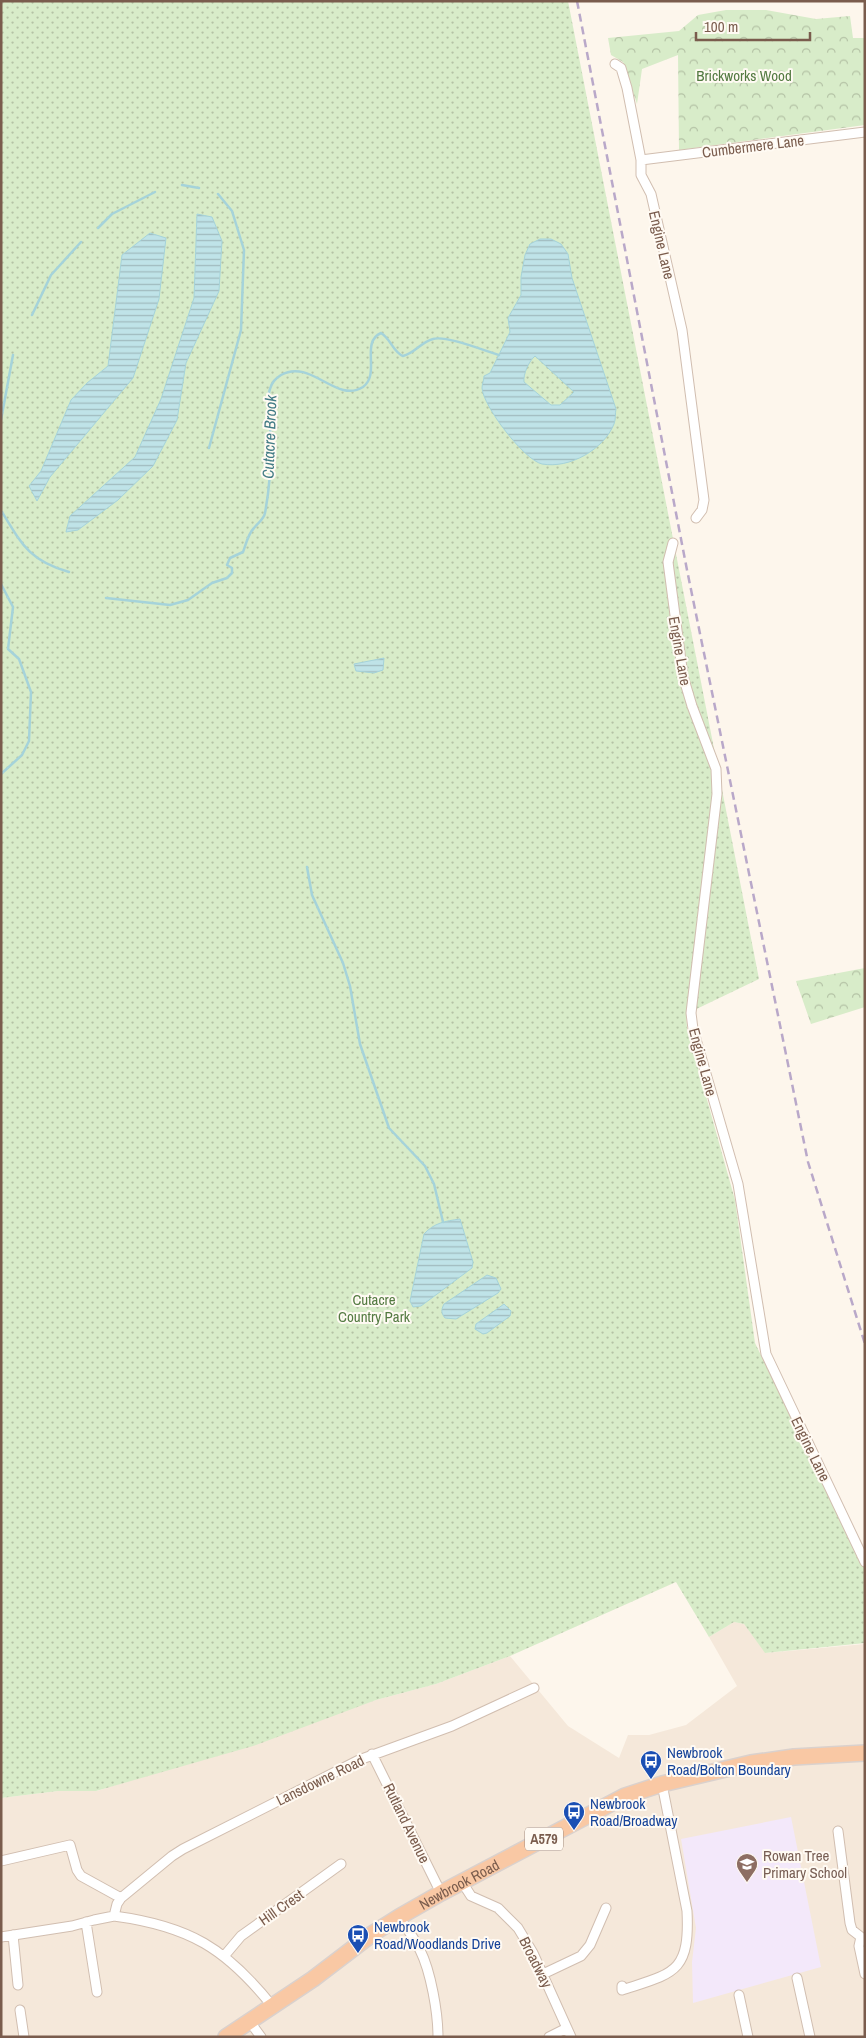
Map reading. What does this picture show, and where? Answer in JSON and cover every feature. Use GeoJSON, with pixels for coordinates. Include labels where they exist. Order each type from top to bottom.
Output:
{"type":"FeatureCollection","features":[{"type":"Feature","properties":{"kind":"highway","name":"A579"},"geometry":{"type":"LineString","coordinates":[[662,1784],[751,1763],[794,1757],[865,1753]]}},
{"type":"Feature","properties":{"kind":"highway","name":"Newbrook Road"},"geometry":{"type":"LineString","coordinates":[[226,2037],[399,1917],[625,1796],[662,1784]]}},
{"type":"Feature","properties":{"kind":"street","name":"Engine Lane"},"geometry":{"type":"LineString","coordinates":[[615,64],[620,68],[627,88],[641,160],[641,175],[651,194],[686,355],[704,500],[702,510],[696,518]]}},
{"type":"Feature","properties":{"kind":"street","name":"Cumbermere Lane"},"geometry":{"type":"LineString","coordinates":[[641,160],[865,132]]}},
{"type":"Feature","properties":{"kind":"street","name":"Engine Lane"},"geometry":{"type":"LineString","coordinates":[[673,544],[668,562],[683,676],[692,706],[716,769],[717,794],[691,1013],[693,1029],[738,1184],[766,1354],[865,1562]]}},
{"type":"Feature","properties":{"kind":"street","name":"Lansdowne Road"},"geometry":{"type":"LineString","coordinates":[[121,1898],[183,1849],[372,1754],[452,1726],[534,1688]]}},
{"type":"Feature","properties":{"kind":"street","name":"Rutland Avenue"},"geometry":{"type":"LineString","coordinates":[[372,1754],[441,1893]]}},
{"type":"Feature","properties":{"kind":"street"},"geometry":{"type":"LineString","coordinates":[[622,1986],[622,1990],[664,1977],[674,1971],[681,1962],[685,1950],[688,1930],[687,1912],[662,1784]]}},
{"type":"Feature","properties":{"kind":"street"},"geometry":{"type":"LineString","coordinates":[[838,1831],[850,1923],[852,1930],[863,1936],[859,1946],[865,1974]]}},
{"type":"Feature","properties":{"kind":"street"},"geometry":{"type":"LineString","coordinates":[[1,1860],[70,1845],[77,1870],[81,1876],[121,1898],[117,1904],[114,1916]]}},
{"type":"Feature","properties":{"kind":"street","name":"Hill Crest"},"geometry":{"type":"LineString","coordinates":[[225,1956],[241,1936],[341,1864]]}},
{"type":"Feature","properties":{"kind":"street","name":"Broadway"},"geometry":{"type":"LineString","coordinates":[[462,1882],[471,1896],[498,1908],[518,1928],[533,1953],[569,2032]]}},
{"type":"Feature","properties":{"kind":"street"},"geometry":{"type":"LineString","coordinates":[[543,1974],[581,1956],[590,1945],[606,1914]]}},
{"type":"Feature","properties":{"kind":"street"},"geometry":{"type":"LineString","coordinates":[[1,1937],[72,1926],[114,1916],[150,1922],[188,1934],[208,1944],[225,1956],[273,2006]]}},
{"type":"Feature","properties":{"kind":"street"},"geometry":{"type":"LineString","coordinates":[[399,1917],[416,1942],[423,1958],[438,2017],[438,2037]]}},
{"type":"Feature","properties":{"kind":"street"},"geometry":{"type":"LineString","coordinates":[[86,1922],[97,1992]]}},
{"type":"Feature","properties":{"kind":"street"},"geometry":{"type":"LineString","coordinates":[[14,1935],[18,1985]]}},
{"type":"Feature","properties":{"kind":"street"},"geometry":{"type":"LineString","coordinates":[[797,1978],[810,2037]]}},
{"type":"Feature","properties":{"kind":"street"},"geometry":{"type":"LineString","coordinates":[[740,1995],[748,2037]]}},
{"type":"Feature","properties":{"kind":"street"},"geometry":{"type":"LineString","coordinates":[[20,2010],[24,2037]]}},
{"type":"Feature","properties":{"kind":"street"},"geometry":{"type":"LineString","coordinates":[[250,2022],[261,2037]]}},
{"type":"Feature","properties":{"kind":"street"},"geometry":{"type":"LineString","coordinates":[[549,2037],[569,2032]]}},
{"type":"Feature","properties":{"kind":"shaded area"},"geometry":{"type":"Polygon","coordinates":[[[734,1622],[744,1624],[766,1653],[865,1644],[865,2037],[1,2037],[1,1798],[58,1791],[97,1791],[376,1700],[436,1684],[510,1656],[568,1726],[619,1758],[628,1735],[649,1735],[686,1725],[737,1686],[709,1637],[734,1622]]]}},
{"type":"Feature","properties":{"kind":"shaded area","name":"Rowan Tree Primary School"},"geometry":{"type":"Polygon","coordinates":[[[791,1817],[821,1967],[693,2003],[692,1962],[696,1928],[681,1839],[791,1817]]]}},
{"type":"Feature","properties":{"kind":"green space","name":"Cutacre Country Park"},"geometry":{"type":"Polygon","coordinates":[[[1,1],[568,1],[759,979],[686,1014],[687,1028],[735,1200],[755,1343],[865,1567],[865,1643],[765,1653],[744,1624],[734,1622],[709,1637],[676,1582],[510,1656],[436,1684],[376,1700],[253,1746],[96,1791],[58,1791],[1,1798],[1,1]]]}},
{"type":"Feature","properties":{"kind":"green space","name":"Brickworks Wood"},"geometry":{"type":"Polygon","coordinates":[[[726,10],[766,10],[816,19],[850,16],[853,38],[865,38],[865,125],[679,150],[678,55],[642,69],[637,104],[623,62],[611,55],[608,38],[679,31],[698,15],[726,10]]]}},
{"type":"Feature","properties":{"kind":"green space"},"geometry":{"type":"Polygon","coordinates":[[[865,968],[865,1007],[811,1024],[796,981],[865,968]]]}},
{"type":"Feature","properties":{"kind":"water"},"geometry":{"type":"Polygon","coordinates":[[[197,214],[212,217],[222,241],[219,291],[186,363],[177,420],[153,466],[118,500],[78,530],[66,532],[70,516],[135,457],[161,399],[194,298],[197,214]]]}},
{"type":"Feature","properties":{"kind":"water"},"geometry":{"type":"Polygon","coordinates":[[[150,233],[166,238],[159,299],[133,378],[50,477],[37,501],[29,486],[41,471],[71,400],[87,383],[108,366],[122,255],[150,233]]]}},
{"type":"Feature","properties":{"kind":"water"},"geometry":{"type":"Polygon","coordinates":[[[540,239],[551,239],[561,244],[568,254],[572,278],[616,409],[614,424],[602,442],[585,455],[553,465],[542,464],[534,460],[515,443],[489,407],[482,388],[484,376],[490,373],[510,332],[508,318],[521,295],[521,277],[525,255],[530,244],[540,239]],[[535,356],[533,358],[525,372],[524,382],[551,405],[560,405],[574,392],[535,356]]]}},
{"type":"Feature","properties":{"kind":"water"},"geometry":{"type":"Polygon","coordinates":[[[384,658],[383,670],[374,673],[356,671],[354,664],[384,658]]]}},
{"type":"Feature","properties":{"kind":"water"},"geometry":{"type":"Polygon","coordinates":[[[460,1219],[473,1262],[472,1268],[421,1306],[413,1307],[410,1301],[424,1234],[440,1223],[460,1219]]]}},
{"type":"Feature","properties":{"kind":"water"},"geometry":{"type":"Polygon","coordinates":[[[487,1275],[496,1278],[501,1289],[498,1293],[456,1319],[445,1318],[442,1311],[444,1304],[487,1275]]]}},
{"type":"Feature","properties":{"kind":"water"},"geometry":{"type":"Polygon","coordinates":[[[504,1304],[511,1311],[510,1316],[487,1333],[483,1334],[475,1329],[476,1324],[504,1304]]]}},
{"type":"Feature","properties":{"kind":"waterway"},"geometry":{"type":"LineString","coordinates":[[182,185],[199,188]]}},
{"type":"Feature","properties":{"kind":"waterway"},"geometry":{"type":"LineString","coordinates":[[98,228],[112,214],[155,192]]}},
{"type":"Feature","properties":{"kind":"waterway"},"geometry":{"type":"LineString","coordinates":[[209,448],[241,330],[244,250],[232,211],[218,194]]}},
{"type":"Feature","properties":{"kind":"waterway"},"geometry":{"type":"LineString","coordinates":[[32,315],[51,275],[81,242]]}},
{"type":"Feature","properties":{"kind":"waterway","name":"Cutacre Brook"},"geometry":{"type":"LineString","coordinates":[[106,598],[170,605],[188,600],[212,583],[227,578],[232,573],[232,568],[227,565],[230,558],[243,552],[250,533],[265,513],[269,487],[271,450],[269,394],[275,379],[281,375],[292,371],[303,372],[343,390],[353,391],[363,387],[368,381],[370,374],[372,343],[375,337],[381,333],[397,352],[403,356],[425,342],[439,338],[456,341],[499,355]]}},
{"type":"Feature","properties":{"kind":"waterway"},"geometry":{"type":"LineString","coordinates":[[1,420],[13,355]]}},
{"type":"Feature","properties":{"kind":"waterway","name":"Cutacre Brook"},"geometry":{"type":"LineString","coordinates":[[2,512],[15,534],[28,550],[45,563],[69,572]]}},
{"type":"Feature","properties":{"kind":"waterway"},"geometry":{"type":"LineString","coordinates":[[1,584],[13,607],[8,649],[19,659],[31,692],[29,741],[22,755],[1,774]]}},
{"type":"Feature","properties":{"kind":"waterway"},"geometry":{"type":"LineString","coordinates":[[307,867],[312,895],[343,963],[350,986],[360,1044],[389,1128],[425,1166],[434,1184],[443,1222]]}},
{"type":"Feature","properties":{"kind":"railway"},"geometry":{"type":"LineString","coordinates":[[577,1],[687,570],[808,1162],[865,1344]]}},
{"type":"Feature","properties":{"kind":"place","name":"Newbrook Road/Bolton Boundary"},"geometry":{"type":"Point","coordinates":[651,1780]}},
{"type":"Feature","properties":{"kind":"place","name":"Newbrook Road/Broadway"},"geometry":{"type":"Point","coordinates":[574,1831]}},
{"type":"Feature","properties":{"kind":"place","name":"Rowan Tree Primary School"},"geometry":{"type":"Point","coordinates":[747,1883]}},
{"type":"Feature","properties":{"kind":"place","name":"Newbrook Road/Woodlands Drive"},"geometry":{"type":"Point","coordinates":[358,1954]}}]}
